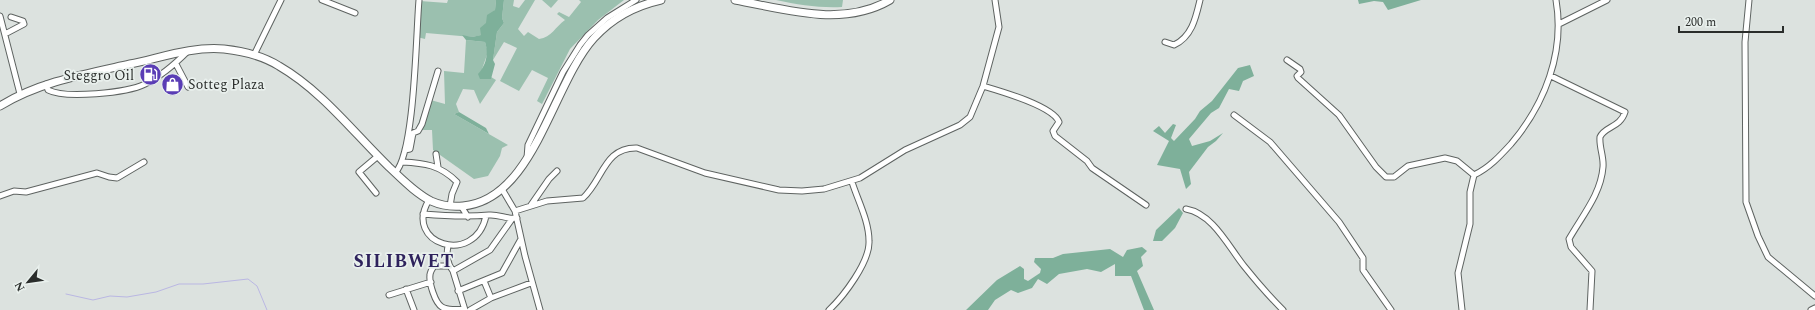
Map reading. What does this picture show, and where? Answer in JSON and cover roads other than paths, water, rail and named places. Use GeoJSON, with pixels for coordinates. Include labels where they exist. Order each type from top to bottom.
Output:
{"type":"FeatureCollection","features":[{"type":"Feature","properties":{"kind":"main road"},"geometry":{"type":"LineString","coordinates":[[0,106],[20,94],[46,84],[188,51],[204,48],[225,49],[254,55],[280,66],[301,81],[322,99],[395,172],[429,200],[450,206],[461,206],[477,203],[502,189],[516,177],[527,159],[570,74],[584,50],[612,21],[639,2],[661,0]]}},
{"type":"Feature","properties":{"kind":"main road"},"geometry":{"type":"LineString","coordinates":[[735,0],[822,15],[854,14],[890,0]]}},
{"type":"Feature","properties":{"kind":"street"},"geometry":{"type":"LineString","coordinates":[[254,55],[281,0]]}},
{"type":"Feature","properties":{"kind":"street"},"geometry":{"type":"LineString","coordinates":[[322,0],[355,13]]}},
{"type":"Feature","properties":{"kind":"street"},"geometry":{"type":"LineString","coordinates":[[395,172],[402,162],[406,150],[413,91],[419,0]]}},
{"type":"Feature","properties":{"kind":"street"},"geometry":{"type":"LineString","coordinates":[[515,211],[531,205],[561,199],[583,198],[616,153],[629,148],[637,148],[705,172],[778,190],[812,191],[852,182],[868,174],[905,150],[966,122],[975,110],[999,27],[995,0]]}},
{"type":"Feature","properties":{"kind":"street"},"geometry":{"type":"LineString","coordinates":[[1165,42],[1174,45],[1182,40],[1191,29],[1200,0]]}},
{"type":"Feature","properties":{"kind":"street"},"geometry":{"type":"LineString","coordinates":[[1462,310],[1458,273],[1470,224],[1470,192],[1474,175],[1489,166],[1522,131],[1532,117],[1551,76],[1556,55],[1559,24],[1556,0]]}},
{"type":"Feature","properties":{"kind":"street"},"geometry":{"type":"LineString","coordinates":[[1559,24],[1607,0]]}},
{"type":"Feature","properties":{"kind":"street"},"geometry":{"type":"LineString","coordinates":[[1749,0],[1745,42],[1746,202],[1758,236],[1768,257],[1815,296]]}},
{"type":"Feature","properties":{"kind":"street"},"geometry":{"type":"LineString","coordinates":[[0,16],[20,94]]}},
{"type":"Feature","properties":{"kind":"street"},"geometry":{"type":"LineString","coordinates":[[5,34],[25,25],[24,21],[11,17]]}},
{"type":"Feature","properties":{"kind":"street"},"geometry":{"type":"LineString","coordinates":[[46,84],[48,90],[60,94],[88,94],[124,89],[145,84],[176,64],[188,51]]}},
{"type":"Feature","properties":{"kind":"street"},"geometry":{"type":"LineString","coordinates":[[1287,60],[1300,69],[1301,72],[1297,76],[1298,78],[1339,115],[1376,167],[1386,177],[1394,177],[1408,166],[1445,158],[1457,161],[1474,175]]}},
{"type":"Feature","properties":{"kind":"street"},"geometry":{"type":"LineString","coordinates":[[176,64],[188,87]]}},
{"type":"Feature","properties":{"kind":"street"},"geometry":{"type":"LineString","coordinates":[[406,150],[410,149],[413,133],[418,131],[422,124],[438,71]]}},
{"type":"Feature","properties":{"kind":"street"},"geometry":{"type":"LineString","coordinates":[[1551,76],[1625,112],[1615,126],[1604,132],[1600,137],[1603,150],[1603,167],[1597,192],[1569,239],[1571,247],[1592,271],[1590,310]]}},
{"type":"Feature","properties":{"kind":"street"},"geometry":{"type":"LineString","coordinates":[[983,86],[1024,99],[1055,116],[1059,122],[1053,131],[1055,136],[1087,161],[1092,168],[1146,205]]}},
{"type":"Feature","properties":{"kind":"street"},"geometry":{"type":"LineString","coordinates":[[1234,115],[1270,142],[1340,222],[1363,258],[1362,270],[1391,310]]}},
{"type":"Feature","properties":{"kind":"street"},"geometry":{"type":"LineString","coordinates":[[436,154],[438,167]]}},
{"type":"Feature","properties":{"kind":"street"},"geometry":{"type":"LineString","coordinates":[[376,193],[359,172],[378,156]]}},
{"type":"Feature","properties":{"kind":"street"},"geometry":{"type":"LineString","coordinates":[[0,196],[14,191],[26,192],[97,173],[115,178],[144,162]]}},
{"type":"Feature","properties":{"kind":"street"},"geometry":{"type":"LineString","coordinates":[[402,162],[438,167],[457,182],[452,194],[450,206]]}},
{"type":"Feature","properties":{"kind":"street"},"geometry":{"type":"LineString","coordinates":[[531,205],[557,171]]}},
{"type":"Feature","properties":{"kind":"street"},"geometry":{"type":"LineString","coordinates":[[829,310],[849,287],[859,271],[869,244],[867,226],[852,182]]}},
{"type":"Feature","properties":{"kind":"street"},"geometry":{"type":"LineString","coordinates":[[502,189],[515,211],[514,219],[521,239],[531,283],[540,310]]}},
{"type":"Feature","properties":{"kind":"street"},"geometry":{"type":"LineString","coordinates":[[429,200],[423,214],[424,223],[430,235],[439,243],[448,246],[459,244],[472,238],[486,216]]}},
{"type":"Feature","properties":{"kind":"street"},"geometry":{"type":"LineString","coordinates":[[461,206],[468,217]]}},
{"type":"Feature","properties":{"kind":"street"},"geometry":{"type":"LineString","coordinates":[[1186,209],[1201,215],[1214,227],[1245,267],[1282,310]]}},
{"type":"Feature","properties":{"kind":"street"},"geometry":{"type":"LineString","coordinates":[[423,214],[468,217],[496,215],[514,219]]}},
{"type":"Feature","properties":{"kind":"street"},"geometry":{"type":"LineString","coordinates":[[453,271],[490,250],[514,219]]}},
{"type":"Feature","properties":{"kind":"street"},"geometry":{"type":"LineString","coordinates":[[458,291],[502,273],[521,239]]}},
{"type":"Feature","properties":{"kind":"street"},"geometry":{"type":"LineString","coordinates":[[448,246],[446,254],[449,266],[453,271],[464,310],[445,309],[441,307],[434,294],[430,275],[434,266],[449,266]]}},
{"type":"Feature","properties":{"kind":"street"},"geometry":{"type":"LineString","coordinates":[[484,281],[492,298]]}},
{"type":"Feature","properties":{"kind":"street"},"geometry":{"type":"LineString","coordinates":[[389,296],[406,289],[431,282]]}},
{"type":"Feature","properties":{"kind":"street"},"geometry":{"type":"LineString","coordinates":[[470,310],[492,298],[531,283]]}},
{"type":"Feature","properties":{"kind":"street"},"geometry":{"type":"LineString","coordinates":[[406,289],[414,310]]}},
{"type":"Feature","properties":{"kind":"street"},"geometry":{"type":"LineString","coordinates":[[1811,310],[1815,308]]}},
{"type":"Feature","properties":{"kind":"waterway"},"geometry":{"type":"LineString","coordinates":[[66,294],[93,300],[110,296],[127,297],[156,292],[179,284],[203,284],[248,279],[257,286],[267,310]]}},
{"type":"Feature","properties":{"kind":"place","name":"Steggro Oil"},"geometry":{"type":"Point","coordinates":[150,75]}},
{"type":"Feature","properties":{"kind":"place","name":"Sotteg Plaza"},"geometry":{"type":"Point","coordinates":[172,84]}},
{"type":"Feature","properties":{"kind":"district","name":"SILIBWET"},"geometry":{"type":"Point","coordinates":[404,261]}}]}
